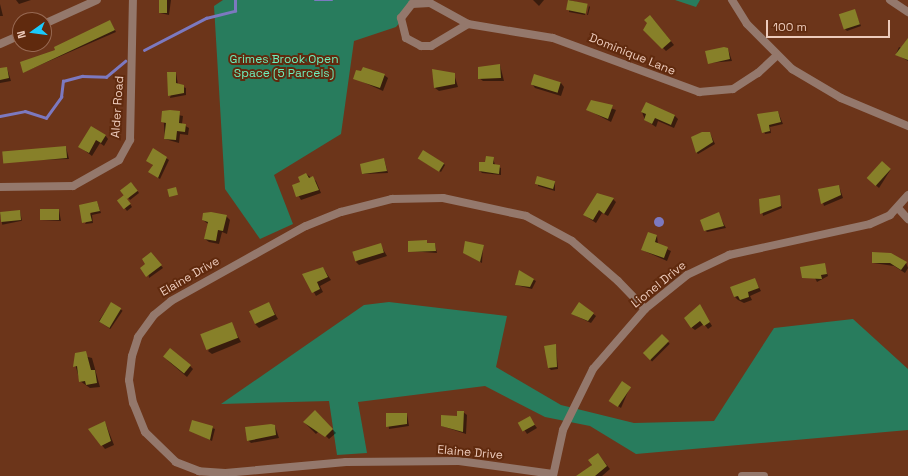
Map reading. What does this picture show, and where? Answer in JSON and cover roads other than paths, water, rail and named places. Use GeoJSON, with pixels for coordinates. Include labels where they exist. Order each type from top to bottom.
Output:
{"type":"FeatureCollection","features":[{"type":"Feature","properties":{"kind":"street"},"geometry":{"type":"LineString","coordinates":[[52,20],[97,0]]}},
{"type":"Feature","properties":{"kind":"street","name":"Alder Road"},"geometry":{"type":"LineString","coordinates":[[0,187],[73,186],[119,160],[130,140],[133,0]]}},
{"type":"Feature","properties":{"kind":"street"},"geometry":{"type":"LineString","coordinates":[[732,0],[747,24],[777,56],[792,69],[841,98],[908,126]]}},
{"type":"Feature","properties":{"kind":"street"},"geometry":{"type":"LineString","coordinates":[[890,0],[908,12]]}},
{"type":"Feature","properties":{"kind":"street","name":"Dominique Lane"},"geometry":{"type":"LineString","coordinates":[[468,24],[431,46],[421,46],[406,38],[401,18],[412,4],[421,2],[468,24],[553,38],[700,92],[733,89],[758,73],[777,56]]}},
{"type":"Feature","properties":{"kind":"street"},"geometry":{"type":"LineString","coordinates":[[0,44],[12,39]]}},
{"type":"Feature","properties":{"kind":"street","name":"Lionel Drive"},"geometry":{"type":"LineString","coordinates":[[553,475],[563,430],[576,399],[593,369],[645,309],[687,275],[729,255],[870,224],[898,208],[908,195]]}},
{"type":"Feature","properties":{"kind":"street","name":"Elaine Drive"},"geometry":{"type":"LineString","coordinates":[[553,475],[459,461],[346,462],[226,473],[199,471],[176,462],[145,432],[133,404],[129,380],[132,356],[138,337],[154,315],[170,301],[306,226],[341,212],[392,199],[443,198],[526,216],[572,241],[618,281],[645,309]]}},
{"type":"Feature","properties":{"kind":"street"},"geometry":{"type":"LineString","coordinates":[[898,208],[908,219]]}},
{"type":"Feature","properties":{"kind":"street"},"geometry":{"type":"LineString","coordinates":[[742,476],[764,476]]}},
{"type":"Feature","properties":{"kind":"waterway"},"geometry":{"type":"LineString","coordinates":[[144,50],[206,18],[235,11],[235,0]]}},
{"type":"Feature","properties":{"kind":"waterway"},"geometry":{"type":"LineString","coordinates":[[315,0],[332,0]]}},
{"type":"Feature","properties":{"kind":"waterway"},"geometry":{"type":"LineString","coordinates":[[0,116],[25,111],[46,118],[61,97],[63,81],[82,76],[106,77],[125,61]]}},
{"type":"Feature","properties":{"kind":"park label","name":"Grimes Brook Open Space (5 Parcels)"},"geometry":{"type":"Point","coordinates":[284,67]}}]}
